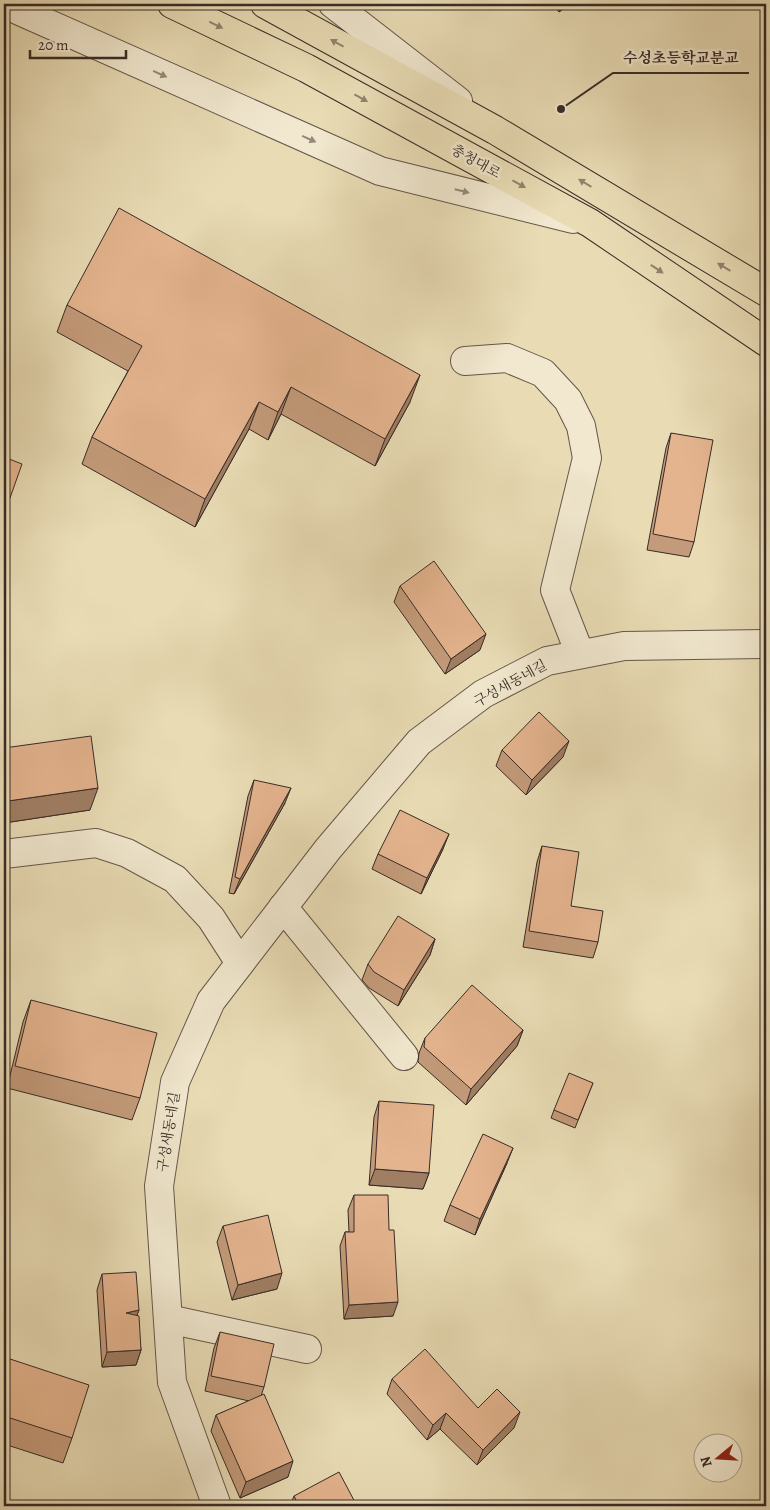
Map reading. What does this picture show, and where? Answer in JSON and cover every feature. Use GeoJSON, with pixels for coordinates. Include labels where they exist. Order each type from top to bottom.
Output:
{"type":"FeatureCollection","features":[{"type":"Feature","properties":{"kind":"main road","name":"충청대로"},"geometry":{"type":"LineString","coordinates":[[172,4],[306,68],[590,223],[766,342]]}},
{"type":"Feature","properties":{"kind":"main road"},"geometry":{"type":"LineString","coordinates":[[265,4],[495,130],[766,292]]}},
{"type":"Feature","properties":{"kind":"street"},"geometry":{"type":"LineString","coordinates":[[4,4],[380,171],[590,223]]}},
{"type":"Feature","properties":{"kind":"street"},"geometry":{"type":"LineString","coordinates":[[333,4],[495,130]]}},
{"type":"Feature","properties":{"kind":"street"},"geometry":{"type":"LineString","coordinates":[[465,361],[507,358],[543,373],[568,400],[581,426],[587,458],[555,590],[580,654]]}},
{"type":"Feature","properties":{"kind":"street","name":"구성새동네길"},"geometry":{"type":"LineString","coordinates":[[217,1506],[172,1382],[160,1186],[175,1082],[211,1001],[328,849],[419,742],[483,694],[547,661],[624,646],[766,644]]}},
{"type":"Feature","properties":{"kind":"street"},"geometry":{"type":"LineString","coordinates":[[4,854],[96,843],[127,853],[176,879],[211,918],[240,963]]}},
{"type":"Feature","properties":{"kind":"street"},"geometry":{"type":"LineString","coordinates":[[283,907],[404,1056]]}},
{"type":"Feature","properties":{"kind":"street"},"geometry":{"type":"LineString","coordinates":[[168,1319],[307,1349]]}},
{"type":"Feature","properties":{"kind":"building"},"geometry":{"type":"Polygon","coordinates":[[[119,208],[420,375],[385,439],[291,387],[278,412],[259,402],[205,499],[92,437],[142,346],[67,305],[119,208]]]}},
{"type":"Feature","properties":{"kind":"building"},"geometry":{"type":"Polygon","coordinates":[[[671,433],[713,440],[694,542],[653,534],[671,433]]]}},
{"type":"Feature","properties":{"kind":"building"},"geometry":{"type":"Polygon","coordinates":[[[4,457],[22,464],[4,515],[4,457]]]}},
{"type":"Feature","properties":{"kind":"building"},"geometry":{"type":"Polygon","coordinates":[[[434,561],[486,634],[451,659],[400,586],[434,561]]]}},
{"type":"Feature","properties":{"kind":"building"},"geometry":{"type":"Polygon","coordinates":[[[539,712],[569,741],[532,780],[502,750],[539,712]]]}},
{"type":"Feature","properties":{"kind":"building"},"geometry":{"type":"Polygon","coordinates":[[[91,736],[98,788],[8,801],[4,772],[4,748],[91,736]]]}},
{"type":"Feature","properties":{"kind":"building"},"geometry":{"type":"Polygon","coordinates":[[[254,780],[291,788],[240,879],[235,877],[254,780]]]}},
{"type":"Feature","properties":{"kind":"building"},"geometry":{"type":"Polygon","coordinates":[[[400,810],[449,834],[427,878],[378,854],[400,810]]]}},
{"type":"Feature","properties":{"kind":"building"},"geometry":{"type":"Polygon","coordinates":[[[542,846],[579,852],[571,906],[603,911],[598,942],[529,931],[542,846]]]}},
{"type":"Feature","properties":{"kind":"building"},"geometry":{"type":"Polygon","coordinates":[[[398,916],[435,939],[404,990],[374,972],[368,964],[398,916]]]}},
{"type":"Feature","properties":{"kind":"building"},"geometry":{"type":"Polygon","coordinates":[[[472,985],[523,1030],[471,1089],[424,1047],[425,1038],[472,985]]]}},
{"type":"Feature","properties":{"kind":"building"},"geometry":{"type":"Polygon","coordinates":[[[31,1000],[157,1033],[140,1098],[15,1066],[31,1000]]]}},
{"type":"Feature","properties":{"kind":"building"},"geometry":{"type":"Polygon","coordinates":[[[569,1073],[593,1083],[578,1120],[554,1110],[569,1073]]]}},
{"type":"Feature","properties":{"kind":"building"},"geometry":{"type":"Polygon","coordinates":[[[379,1101],[434,1105],[429,1173],[375,1169],[379,1101]]]}},
{"type":"Feature","properties":{"kind":"building"},"geometry":{"type":"Polygon","coordinates":[[[483,1134],[513,1148],[480,1219],[450,1205],[483,1134]]]}},
{"type":"Feature","properties":{"kind":"building"},"geometry":{"type":"Polygon","coordinates":[[[354,1195],[388,1195],[389,1230],[394,1230],[398,1302],[349,1305],[345,1232],[354,1232],[354,1195]]]}},
{"type":"Feature","properties":{"kind":"building"},"geometry":{"type":"Polygon","coordinates":[[[268,1215],[282,1273],[238,1285],[223,1226],[268,1215]]]}},
{"type":"Feature","properties":{"kind":"building"},"geometry":{"type":"Polygon","coordinates":[[[136,1272],[139,1310],[126,1313],[139,1316],[141,1350],[107,1352],[102,1274],[136,1272]]]}},
{"type":"Feature","properties":{"kind":"building"},"geometry":{"type":"Polygon","coordinates":[[[220,1332],[274,1344],[264,1387],[211,1376],[220,1332]]]}},
{"type":"Feature","properties":{"kind":"building"},"geometry":{"type":"Polygon","coordinates":[[[425,1349],[478,1408],[497,1389],[520,1412],[483,1450],[446,1413],[433,1425],[392,1379],[425,1349]]]}},
{"type":"Feature","properties":{"kind":"building"},"geometry":{"type":"Polygon","coordinates":[[[4,1357],[89,1385],[72,1438],[4,1416],[4,1357]]]}},
{"type":"Feature","properties":{"kind":"building"},"geometry":{"type":"Polygon","coordinates":[[[264,1394],[293,1461],[246,1482],[216,1415],[264,1394]]]}},
{"type":"Feature","properties":{"kind":"building"},"geometry":{"type":"Polygon","coordinates":[[[339,1472],[357,1506],[299,1506],[294,1496],[339,1472]]]}},
{"type":"Feature","properties":{"kind":"place","name":"수성초등학교분교"},"geometry":{"type":"Point","coordinates":[561,109]}}]}
